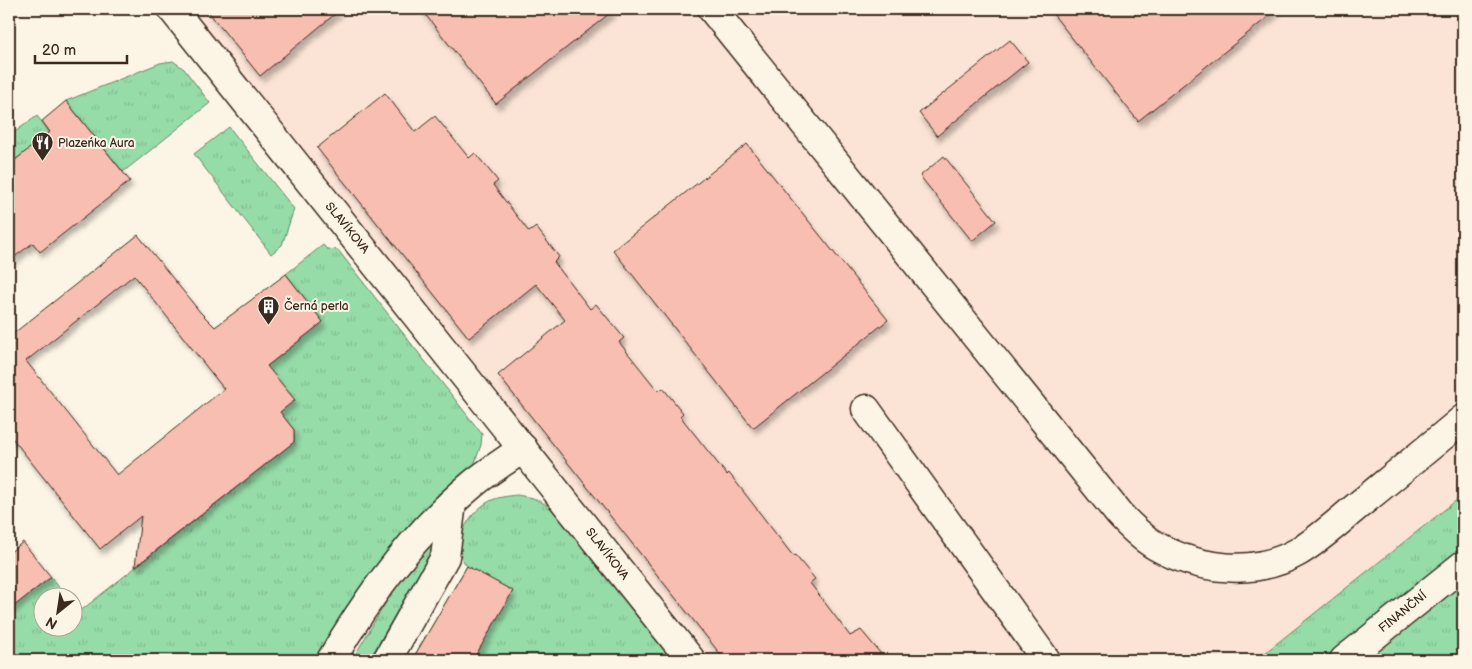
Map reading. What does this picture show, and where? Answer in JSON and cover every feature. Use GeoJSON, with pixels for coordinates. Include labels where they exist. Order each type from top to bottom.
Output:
{"type":"FeatureCollection","features":[{"type":"Feature","properties":{"kind":"street","name":"SLAVÍKOVA"},"geometry":{"type":"LineString","coordinates":[[172,9],[691,660]]}},
{"type":"Feature","properties":{"kind":"street"},"geometry":{"type":"LineString","coordinates":[[712,9],[1119,514],[1136,532],[1157,546],[1187,560],[1216,567],[1242,568],[1275,562],[1298,552],[1324,533],[1463,419]]}},
{"type":"Feature","properties":{"kind":"street"},"geometry":{"type":"LineString","coordinates":[[866,409],[1046,660]]}},
{"type":"Feature","properties":{"kind":"street"},"geometry":{"type":"LineString","coordinates":[[331,660],[354,620],[402,555],[474,483],[523,448]]}},
{"type":"Feature","properties":{"kind":"street"},"geometry":{"type":"LineString","coordinates":[[387,660],[445,557],[452,504]]}},
{"type":"Feature","properties":{"kind":"street","name":"FINANČNÍ"},"geometry":{"type":"LineString","coordinates":[[1344,660],[1463,564]]}},
{"type":"Feature","properties":{"kind":"shaded area"},"geometry":{"type":"Polygon","coordinates":[[[191,9],[1463,9],[1463,495],[1256,660],[712,660],[191,9]]]}},
{"type":"Feature","properties":{"kind":"green space"},"geometry":{"type":"Polygon","coordinates":[[[173,61],[184,69],[210,103],[123,172],[66,101],[160,63],[173,61]]]}},
{"type":"Feature","properties":{"kind":"green space"},"geometry":{"type":"Polygon","coordinates":[[[37,116],[50,132],[9,165],[9,136],[37,116]]]}},
{"type":"Feature","properties":{"kind":"green space"},"geometry":{"type":"Polygon","coordinates":[[[229,127],[294,209],[282,245],[271,254],[194,154],[229,127]]]}},
{"type":"Feature","properties":{"kind":"green space"},"geometry":{"type":"Polygon","coordinates":[[[323,245],[327,249],[338,250],[482,434],[481,445],[474,465],[346,609],[317,660],[9,660],[9,610],[32,592],[32,636],[82,636],[82,610],[294,442],[294,430],[279,412],[295,400],[252,378],[323,322],[286,274],[323,245]]]}},
{"type":"Feature","properties":{"kind":"green space"},"geometry":{"type":"Polygon","coordinates":[[[517,495],[533,498],[553,508],[675,660],[412,660],[467,566],[462,558],[460,549],[463,530],[468,521],[482,506],[490,501],[517,495]]]}},
{"type":"Feature","properties":{"kind":"green space"},"geometry":{"type":"Polygon","coordinates":[[[1463,495],[1463,556],[1332,660],[1256,660],[1463,495]]]}},
{"type":"Feature","properties":{"kind":"green space"},"geometry":{"type":"Polygon","coordinates":[[[431,543],[434,545],[431,553],[369,660],[352,660],[409,563],[431,543]]]}},
{"type":"Feature","properties":{"kind":"green space"},"geometry":{"type":"Polygon","coordinates":[[[51,577],[58,586],[40,586],[51,577]]]}},
{"type":"Feature","properties":{"kind":"green space"},"geometry":{"type":"Polygon","coordinates":[[[1463,578],[1463,660],[1361,660],[1463,578]]]}},
{"type":"Feature","properties":{"kind":"building"},"geometry":{"type":"Polygon","coordinates":[[[206,9],[341,9],[260,76],[206,9]]]}},
{"type":"Feature","properties":{"kind":"building"},"geometry":{"type":"Polygon","coordinates":[[[421,9],[615,9],[496,104],[421,9]]]}},
{"type":"Feature","properties":{"kind":"building"},"geometry":{"type":"Polygon","coordinates":[[[1049,9],[1278,9],[1138,121],[1049,9]]]}},
{"type":"Feature","properties":{"kind":"building"},"geometry":{"type":"Polygon","coordinates":[[[1010,40],[1028,62],[937,136],[919,113],[1010,40]]]}},
{"type":"Feature","properties":{"kind":"building"},"geometry":{"type":"Polygon","coordinates":[[[385,93],[415,132],[435,116],[469,158],[475,153],[498,181],[493,185],[529,232],[536,227],[559,257],[554,262],[590,309],[596,304],[624,338],[619,342],[658,391],[663,388],[683,413],[680,416],[727,475],[729,473],[793,556],[795,555],[815,579],[810,583],[850,636],[861,630],[886,660],[725,660],[498,375],[565,320],[536,284],[469,338],[317,148],[385,93]]]}},
{"type":"Feature","properties":{"kind":"building"},"geometry":{"type":"Polygon","coordinates":[[[66,101],[130,181],[40,252],[33,243],[9,261],[9,165],[50,132],[42,121],[66,101]]]}},
{"type":"Feature","properties":{"kind":"building"},"geometry":{"type":"Polygon","coordinates":[[[747,144],[888,320],[753,428],[613,250],[747,144]]]}},
{"type":"Feature","properties":{"kind":"building"},"geometry":{"type":"Polygon","coordinates":[[[944,156],[996,221],[972,241],[920,176],[944,156]]]}},
{"type":"Feature","properties":{"kind":"building"},"geometry":{"type":"Polygon","coordinates":[[[138,235],[200,312],[215,327],[286,274],[323,322],[267,366],[295,400],[280,412],[294,430],[294,442],[135,567],[141,516],[100,549],[9,434],[9,337],[138,235]],[[134,275],[26,361],[117,475],[224,389],[134,275]]]}},
{"type":"Feature","properties":{"kind":"building"},"geometry":{"type":"Polygon","coordinates":[[[23,542],[51,577],[40,586],[32,586],[32,592],[9,610],[9,553],[23,542]]]}},
{"type":"Feature","properties":{"kind":"building"},"geometry":{"type":"Polygon","coordinates":[[[467,566],[513,591],[473,660],[412,660],[467,566]]]}},
{"type":"Feature","properties":{"kind":"place","name":"Plazeńka Aura"},"geometry":{"type":"Point","coordinates":[42,162]}},
{"type":"Feature","properties":{"kind":"place","name":"Černá perla"},"geometry":{"type":"Point","coordinates":[268,325]}}]}
